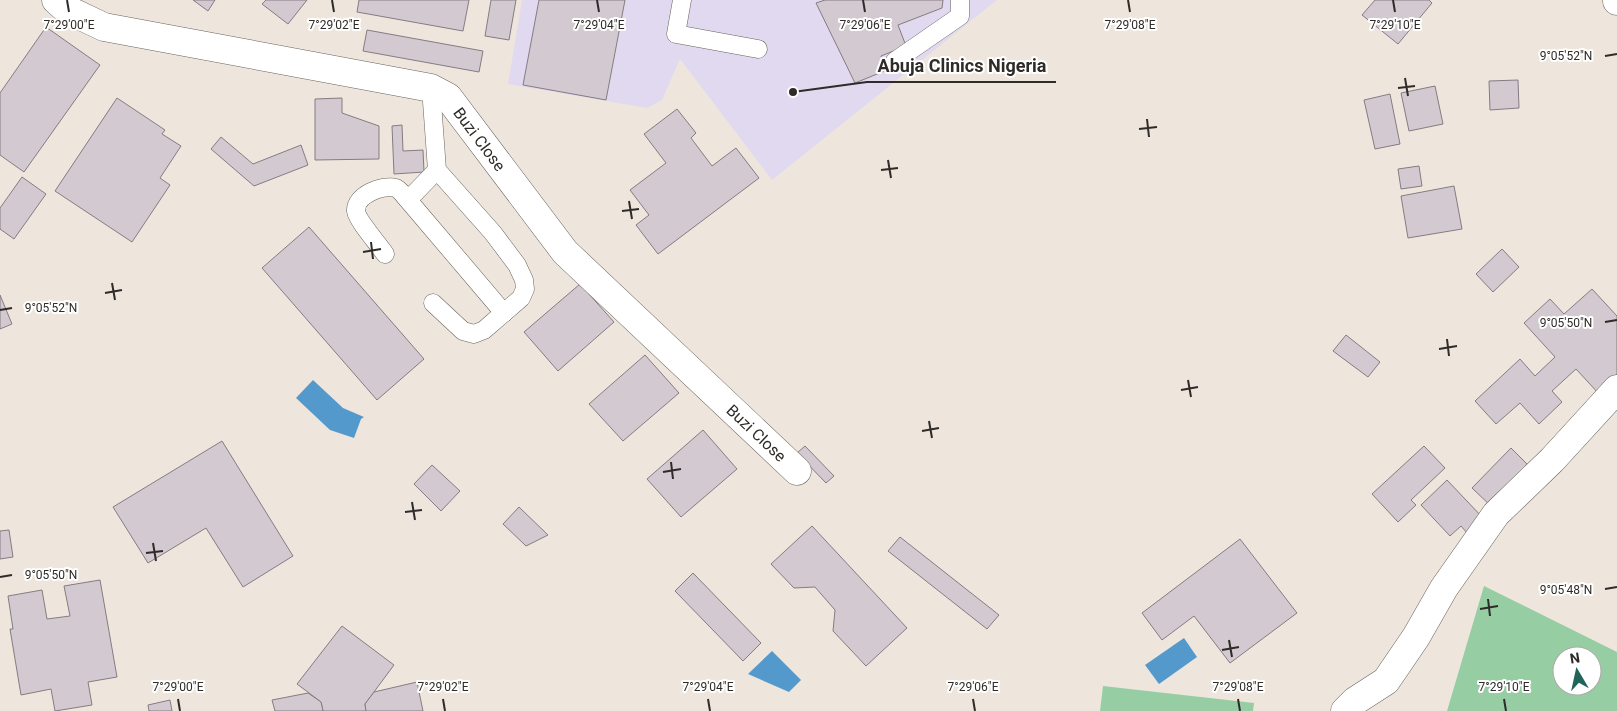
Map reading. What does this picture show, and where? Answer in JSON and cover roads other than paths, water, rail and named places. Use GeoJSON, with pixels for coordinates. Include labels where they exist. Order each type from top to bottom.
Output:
{"type":"FeatureCollection","features":[{"type":"Feature","properties":{"kind":"street","name":"Buzi Close"},"geometry":{"type":"LineString","coordinates":[[56,0],[66,9],[104,27],[431,88],[448,96],[565,252],[797,471]]}},
{"type":"Feature","properties":{"kind":"street"},"geometry":{"type":"LineString","coordinates":[[1345,711],[1355,701],[1386,681],[1416,637],[1444,588],[1496,514],[1552,460],[1617,389]]}},
{"type":"Feature","properties":{"kind":"lane"},"geometry":{"type":"LineString","coordinates":[[682,0],[676,34],[758,49]]}},
{"type":"Feature","properties":{"kind":"lane"},"geometry":{"type":"LineString","coordinates":[[895,61],[960,16],[960,0]]}},
{"type":"Feature","properties":{"kind":"lane"},"geometry":{"type":"LineString","coordinates":[[431,88],[437,170],[493,233],[517,265],[524,280],[525,290],[521,298],[504,313],[484,330],[474,334],[463,332],[433,302]]}},
{"type":"Feature","properties":{"kind":"lane"},"geometry":{"type":"LineString","coordinates":[[408,200],[437,170]]}},
{"type":"Feature","properties":{"kind":"lane"},"geometry":{"type":"LineString","coordinates":[[385,254],[360,220],[356,211],[358,202],[363,196],[385,188],[396,188],[504,313]]}},
{"type":"Feature","properties":{"kind":"water"},"geometry":{"type":"Polygon","coordinates":[[[313,380],[343,408],[364,417],[361,419],[354,438],[330,430],[296,398],[313,380]]]}},
{"type":"Feature","properties":{"kind":"water"},"geometry":{"type":"Polygon","coordinates":[[[1184,638],[1197,657],[1159,684],[1145,665],[1184,638]]]}},
{"type":"Feature","properties":{"kind":"water"},"geometry":{"type":"Polygon","coordinates":[[[772,651],[801,680],[789,692],[748,674],[772,651]]]}},
{"type":"Feature","properties":{"kind":"place","name":"Abuja Clinics Nigeria"},"geometry":{"type":"Point","coordinates":[793,92]}}]}
